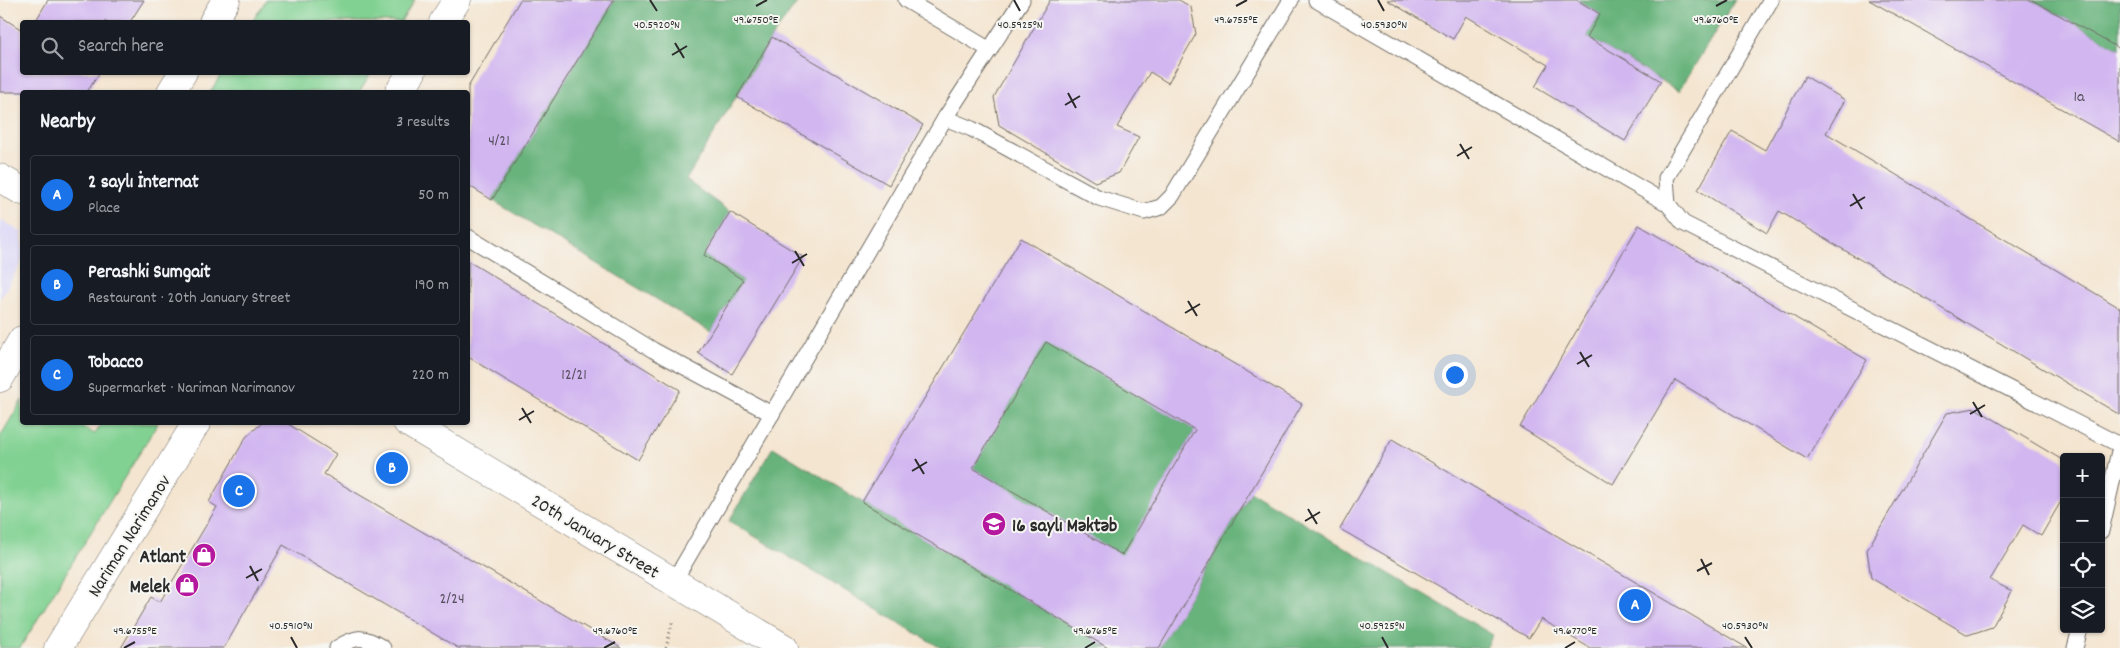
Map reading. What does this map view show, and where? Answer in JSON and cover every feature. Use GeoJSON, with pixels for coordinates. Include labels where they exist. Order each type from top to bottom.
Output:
{"type":"FeatureCollection","features":[{"type":"Feature","properties":{"kind":"street"},"geometry":{"type":"LineString","coordinates":[[214,20],[226,0]]}},
{"type":"Feature","properties":{"kind":"street"},"geometry":{"type":"LineString","coordinates":[[444,20],[456,0]]}},
{"type":"Feature","properties":{"kind":"street"},"geometry":{"type":"LineString","coordinates":[[172,90],[181,75]]}},
{"type":"Feature","properties":{"kind":"street"},"geometry":{"type":"LineString","coordinates":[[400,90],[410,75]]}},
{"type":"Feature","properties":{"kind":"street"},"geometry":{"type":"LineString","coordinates":[[0,178],[20,190]]}},
{"type":"Feature","properties":{"kind":"street"},"geometry":{"type":"LineString","coordinates":[[0,378],[20,343]]}},
{"type":"Feature","properties":{"kind":"street","name":"Nariman Narimanov"},"geometry":{"type":"LineString","coordinates":[[58,648],[195,425]]}},
{"type":"Feature","properties":{"kind":"street","name":"20th January Street"},"geometry":{"type":"LineString","coordinates":[[412,425],[784,648]]}},
{"type":"Feature","properties":{"kind":"lane"},"geometry":{"type":"LineString","coordinates":[[906,0],[990,50]]}},
{"type":"Feature","properties":{"kind":"lane"},"geometry":{"type":"LineString","coordinates":[[674,581],[945,118],[1022,0]]}},
{"type":"Feature","properties":{"kind":"lane"},"geometry":{"type":"LineString","coordinates":[[945,118],[972,130],[1099,198],[1144,212],[1161,207],[1172,196],[1291,0]]}},
{"type":"Feature","properties":{"kind":"lane"},"geometry":{"type":"LineString","coordinates":[[1316,0],[1668,204],[1683,223],[2120,446],[2105,514]]}},
{"type":"Feature","properties":{"kind":"lane"},"geometry":{"type":"LineString","coordinates":[[1668,204],[1666,178],[1770,0]]}},
{"type":"Feature","properties":{"kind":"lane"},"geometry":{"type":"LineString","coordinates":[[470,238],[653,350],[772,414]]}},
{"type":"Feature","properties":{"kind":"lane"},"geometry":{"type":"LineString","coordinates":[[2075,648],[2079,633]]}},
{"type":"Feature","properties":{"kind":"lane"},"geometry":{"type":"LineString","coordinates":[[338,648],[351,640],[366,638],[383,648]]}},
{"type":"Feature","properties":{"kind":"shaded area"},"geometry":{"type":"Polygon","coordinates":[[[0,219],[20,231],[20,265],[0,299],[0,219]]]}},
{"type":"Feature","properties":{"kind":"green space"},"geometry":{"type":"Polygon","coordinates":[[[266,0],[415,0],[402,20],[253,20],[266,0]]]}},
{"type":"Feature","properties":{"kind":"green space"},"geometry":{"type":"Polygon","coordinates":[[[614,0],[799,0],[772,37],[686,180],[730,212],[704,255],[743,280],[711,332],[492,200],[614,0]]]}},
{"type":"Feature","properties":{"kind":"green space"},"geometry":{"type":"Polygon","coordinates":[[[1577,0],[1735,0],[1679,91],[1587,37],[1600,14],[1577,0]]]}},
{"type":"Feature","properties":{"kind":"green space"},"geometry":{"type":"Polygon","coordinates":[[[2032,0],[2120,0],[2120,49],[2032,0]]]}},
{"type":"Feature","properties":{"kind":"green space"},"geometry":{"type":"Polygon","coordinates":[[[221,75],[370,75],[360,90],[211,90],[221,75]]]}},
{"type":"Feature","properties":{"kind":"green space"},"geometry":{"type":"Polygon","coordinates":[[[1046,341],[1195,430],[1122,556],[973,468],[1046,341]]]}},
{"type":"Feature","properties":{"kind":"green space"},"geometry":{"type":"Polygon","coordinates":[[[20,403],[20,425],[79,425],[95,434],[101,425],[157,425],[20,648],[0,648],[0,437],[20,403]]]}},
{"type":"Feature","properties":{"kind":"green space"},"geometry":{"type":"Polygon","coordinates":[[[773,447],[1108,648],[941,648],[729,521],[773,447]]]}},
{"type":"Feature","properties":{"kind":"green space"},"geometry":{"type":"Polygon","coordinates":[[[1251,492],[1493,635],[1486,648],[1159,648],[1251,492]]]}},
{"type":"Feature","properties":{"kind":"building"},"geometry":{"type":"Polygon","coordinates":[[[48,0],[144,0],[131,20],[36,20],[48,0]]]}},
{"type":"Feature","properties":{"kind":"building"},"geometry":{"type":"Polygon","coordinates":[[[520,0],[614,0],[492,200],[470,186],[470,90],[468,90],[468,87],[520,0]]]}},
{"type":"Feature","properties":{"kind":"building"},"geometry":{"type":"Polygon","coordinates":[[[1050,0],[1179,0],[1191,7],[1196,34],[1168,83],[1150,72],[1117,127],[1139,137],[1119,173],[1095,182],[999,125],[994,97],[1050,0]]]}},
{"type":"Feature","properties":{"kind":"building"},"geometry":{"type":"Polygon","coordinates":[[[1387,0],[1577,0],[1600,14],[1587,37],[1661,81],[1625,141],[1535,87],[1548,65],[1466,16],[1453,39],[1387,0]]]}},
{"type":"Feature","properties":{"kind":"building"},"geometry":{"type":"Polygon","coordinates":[[[1869,0],[2032,0],[2120,49],[2120,142],[1869,0]]]}},
{"type":"Feature","properties":{"kind":"building"},"geometry":{"type":"Polygon","coordinates":[[[0,16],[20,29],[20,75],[98,75],[88,90],[20,90],[20,92],[0,92],[0,16]]]}},
{"type":"Feature","properties":{"kind":"building"},"geometry":{"type":"Polygon","coordinates":[[[772,37],[923,125],[889,185],[737,97],[772,37]]]}},
{"type":"Feature","properties":{"kind":"building"},"geometry":{"type":"Polygon","coordinates":[[[1805,76],[1845,100],[1826,133],[2120,308],[2120,415],[1779,211],[1767,233],[1698,190],[1732,131],[1765,150],[1805,76]]]}},
{"type":"Feature","properties":{"kind":"building"},"geometry":{"type":"Polygon","coordinates":[[[730,212],[803,257],[732,374],[698,353],[743,280],[704,255],[730,212]]]}},
{"type":"Feature","properties":{"kind":"building"},"geometry":{"type":"Polygon","coordinates":[[[1639,225],[1867,360],[1807,459],[1675,380],[1613,484],[1520,427],[1639,225]]]}},
{"type":"Feature","properties":{"kind":"building"},"geometry":{"type":"Polygon","coordinates":[[[1021,238],[1302,404],[1159,648],[1108,648],[862,502],[1021,238]],[[1046,342],[973,468],[1122,555],[1195,430],[1046,342]]]}},
{"type":"Feature","properties":{"kind":"building"},"geometry":{"type":"Polygon","coordinates":[[[470,262],[680,390],[638,460],[470,358],[470,262]]]}},
{"type":"Feature","properties":{"kind":"building"},"geometry":{"type":"Polygon","coordinates":[[[1975,408],[2060,459],[2060,503],[2041,536],[2023,525],[1990,580],[2012,591],[1992,627],[1968,635],[1871,578],[1867,550],[1947,413],[1975,408]]]}},
{"type":"Feature","properties":{"kind":"building"},"geometry":{"type":"Polygon","coordinates":[[[260,425],[290,425],[336,454],[324,474],[621,648],[458,648],[283,545],[224,648],[121,648],[151,597],[160,602],[217,507],[209,502],[246,437],[260,425]]]}},
{"type":"Feature","properties":{"kind":"building"},"geometry":{"type":"Polygon","coordinates":[[[1392,439],[1747,648],[1590,648],[1541,619],[1529,638],[1340,529],[1392,439]]]}},
{"type":"Feature","properties":{"kind":"place","name":"Perashki Sumgait"},"geometry":{"type":"Point","coordinates":[392,468]}},
{"type":"Feature","properties":{"kind":"place","name":"Tobacco"},"geometry":{"type":"Point","coordinates":[239,491]}},
{"type":"Feature","properties":{"kind":"place","name":"16 saylı Məktəb"},"geometry":{"type":"Point","coordinates":[994,524]}},
{"type":"Feature","properties":{"kind":"place","name":"Atlant"},"geometry":{"type":"Point","coordinates":[204,555]}},
{"type":"Feature","properties":{"kind":"place","name":"Melek"},"geometry":{"type":"Point","coordinates":[187,585]}},
{"type":"Feature","properties":{"kind":"place","name":"2 saylı İnternat"},"geometry":{"type":"Point","coordinates":[1635,605]}}]}
